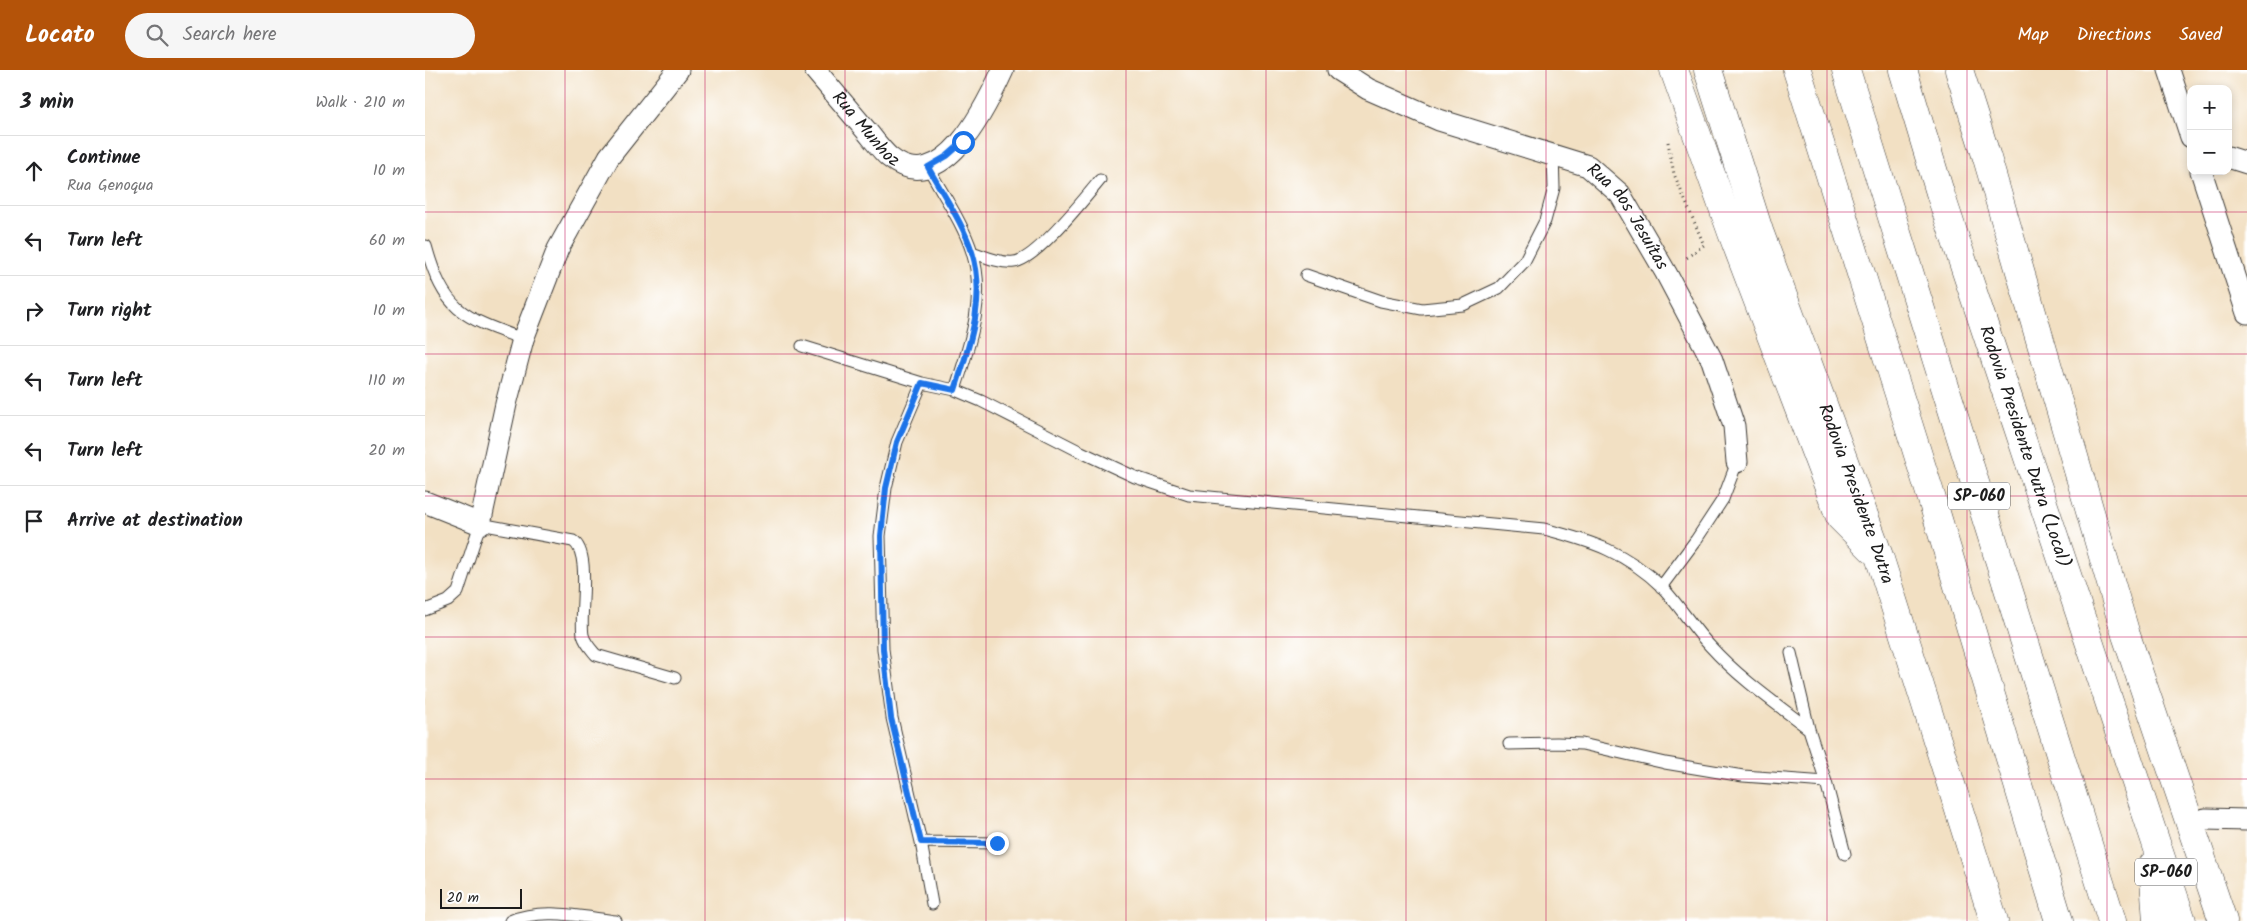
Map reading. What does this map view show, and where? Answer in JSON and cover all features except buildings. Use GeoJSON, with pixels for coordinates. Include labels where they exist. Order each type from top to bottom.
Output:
{"type":"FeatureCollection","features":[{"type":"Feature","properties":{"kind":"highway"},"geometry":{"type":"LineString","coordinates":[[1674,70],[1732,234],[1840,517],[1879,556]]}},
{"type":"Feature","properties":{"kind":"highway","name":"Rodovia Presidente Dutra"},"geometry":{"type":"LineString","coordinates":[[1708,70],[1759,231],[1879,556],[1994,921]]}},
{"type":"Feature","properties":{"kind":"highway","name":"SP-060"},"geometry":{"type":"LineString","coordinates":[[1797,70],[1930,493],[2059,921]]}},
{"type":"Feature","properties":{"kind":"highway","name":"SP-060"},"geometry":{"type":"LineString","coordinates":[[1846,70],[2112,921]]}},
{"type":"Feature","properties":{"kind":"highway","name":"Rodovia Presidente Dutra (Local)"},"geometry":{"type":"LineString","coordinates":[[1903,70],[1945,206],[2150,822]]}},
{"type":"Feature","properties":{"kind":"highway"},"geometry":{"type":"LineString","coordinates":[[1959,70],[1987,158],[2126,635],[2223,921]]}},
{"type":"Feature","properties":{"kind":"highway"},"geometry":{"type":"LineString","coordinates":[[2150,822],[2157,921]]}},
{"type":"Feature","properties":{"kind":"highway","name":"SP-060"},"geometry":{"type":"LineString","coordinates":[[2150,822],[2182,921]]}},
{"type":"Feature","properties":{"kind":"street"},"geometry":{"type":"LineString","coordinates":[[425,502],[480,524],[506,404],[523,339],[557,249],[609,157],[679,70]]}},
{"type":"Feature","properties":{"kind":"street","name":"Rua Munhoz"},"geometry":{"type":"LineString","coordinates":[[815,70],[889,157],[908,167],[928,167]]}},
{"type":"Feature","properties":{"kind":"street"},"geometry":{"type":"LineString","coordinates":[[928,167],[947,156],[963,142],[1003,70]]}},
{"type":"Feature","properties":{"kind":"street","name":"Rua dos Jesuítas"},"geometry":{"type":"LineString","coordinates":[[1338,70],[1367,90],[1439,120],[1588,166],[1620,194],[1666,273],[1712,360],[1734,426],[1737,462]]}},
{"type":"Feature","properties":{"kind":"street"},"geometry":{"type":"LineString","coordinates":[[2169,70],[2189,130]]}},
{"type":"Feature","properties":{"kind":"street"},"geometry":{"type":"LineString","coordinates":[[2232,158],[2247,163]]}},
{"type":"Feature","properties":{"kind":"street"},"geometry":{"type":"LineString","coordinates":[[2202,175],[2247,313]]}},
{"type":"Feature","properties":{"kind":"street"},"geometry":{"type":"LineString","coordinates":[[2205,819],[2247,820]]}},
{"type":"Feature","properties":{"kind":"lane"},"geometry":{"type":"LineString","coordinates":[[1306,275],[1381,301],[1422,309],[1463,305],[1499,288],[1524,262],[1545,222],[1554,188],[1553,154]]}},
{"type":"Feature","properties":{"kind":"lane"},"geometry":{"type":"LineString","coordinates":[[928,167],[972,252],[978,281],[977,309],[970,342],[955,390]]}},
{"type":"Feature","properties":{"kind":"lane"},"geometry":{"type":"LineString","coordinates":[[972,252],[1007,262],[1015,262],[1029,256],[1064,222],[1100,180]]}},
{"type":"Feature","properties":{"kind":"lane"},"geometry":{"type":"LineString","coordinates":[[426,246],[434,275],[447,299],[467,316],[523,339]]}},
{"type":"Feature","properties":{"kind":"lane"},"geometry":{"type":"LineString","coordinates":[[802,346],[922,383],[955,390],[1135,477],[1189,495],[1544,529],[1586,540],[1617,552],[1661,587],[1710,646],[1751,685],[1809,729]]}},
{"type":"Feature","properties":{"kind":"lane"},"geometry":{"type":"LineString","coordinates":[[922,383],[897,442],[886,488],[881,536],[883,649],[891,718],[921,842],[932,904]]}},
{"type":"Feature","properties":{"kind":"lane"},"geometry":{"type":"LineString","coordinates":[[1661,587],[1696,540],[1723,499],[1737,462]]}},
{"type":"Feature","properties":{"kind":"lane"},"geometry":{"type":"LineString","coordinates":[[425,610],[449,601],[458,592],[480,524],[551,536],[576,543],[580,547],[583,559],[582,619],[584,637],[596,655],[675,678]]}},
{"type":"Feature","properties":{"kind":"lane"},"geometry":{"type":"LineString","coordinates":[[1791,653],[1809,729],[1826,782],[1845,854]]}},
{"type":"Feature","properties":{"kind":"lane"},"geometry":{"type":"LineString","coordinates":[[1509,744],[1582,744],[1665,763],[1743,776],[1826,782]]}},
{"type":"Feature","properties":{"kind":"lane"},"geometry":{"type":"LineString","coordinates":[[921,842],[997,843]]}},
{"type":"Feature","properties":{"kind":"lane"},"geometry":{"type":"LineString","coordinates":[[510,921],[526,915],[552,914],[616,921]]}},
{"type":"Feature","properties":{"kind":"path"},"geometry":{"type":"LineString","coordinates":[[1666,273],[1704,245],[1675,174]]}},
{"type":"Feature","properties":{"kind":"route"},"geometry":{"type":"LineString","coordinates":[[963,142],[947,156],[928,167],[972,252],[978,281],[977,309],[970,342],[955,390],[922,383],[897,442],[886,488],[881,536],[883,649],[891,718],[921,842],[997,843]]}}]}
